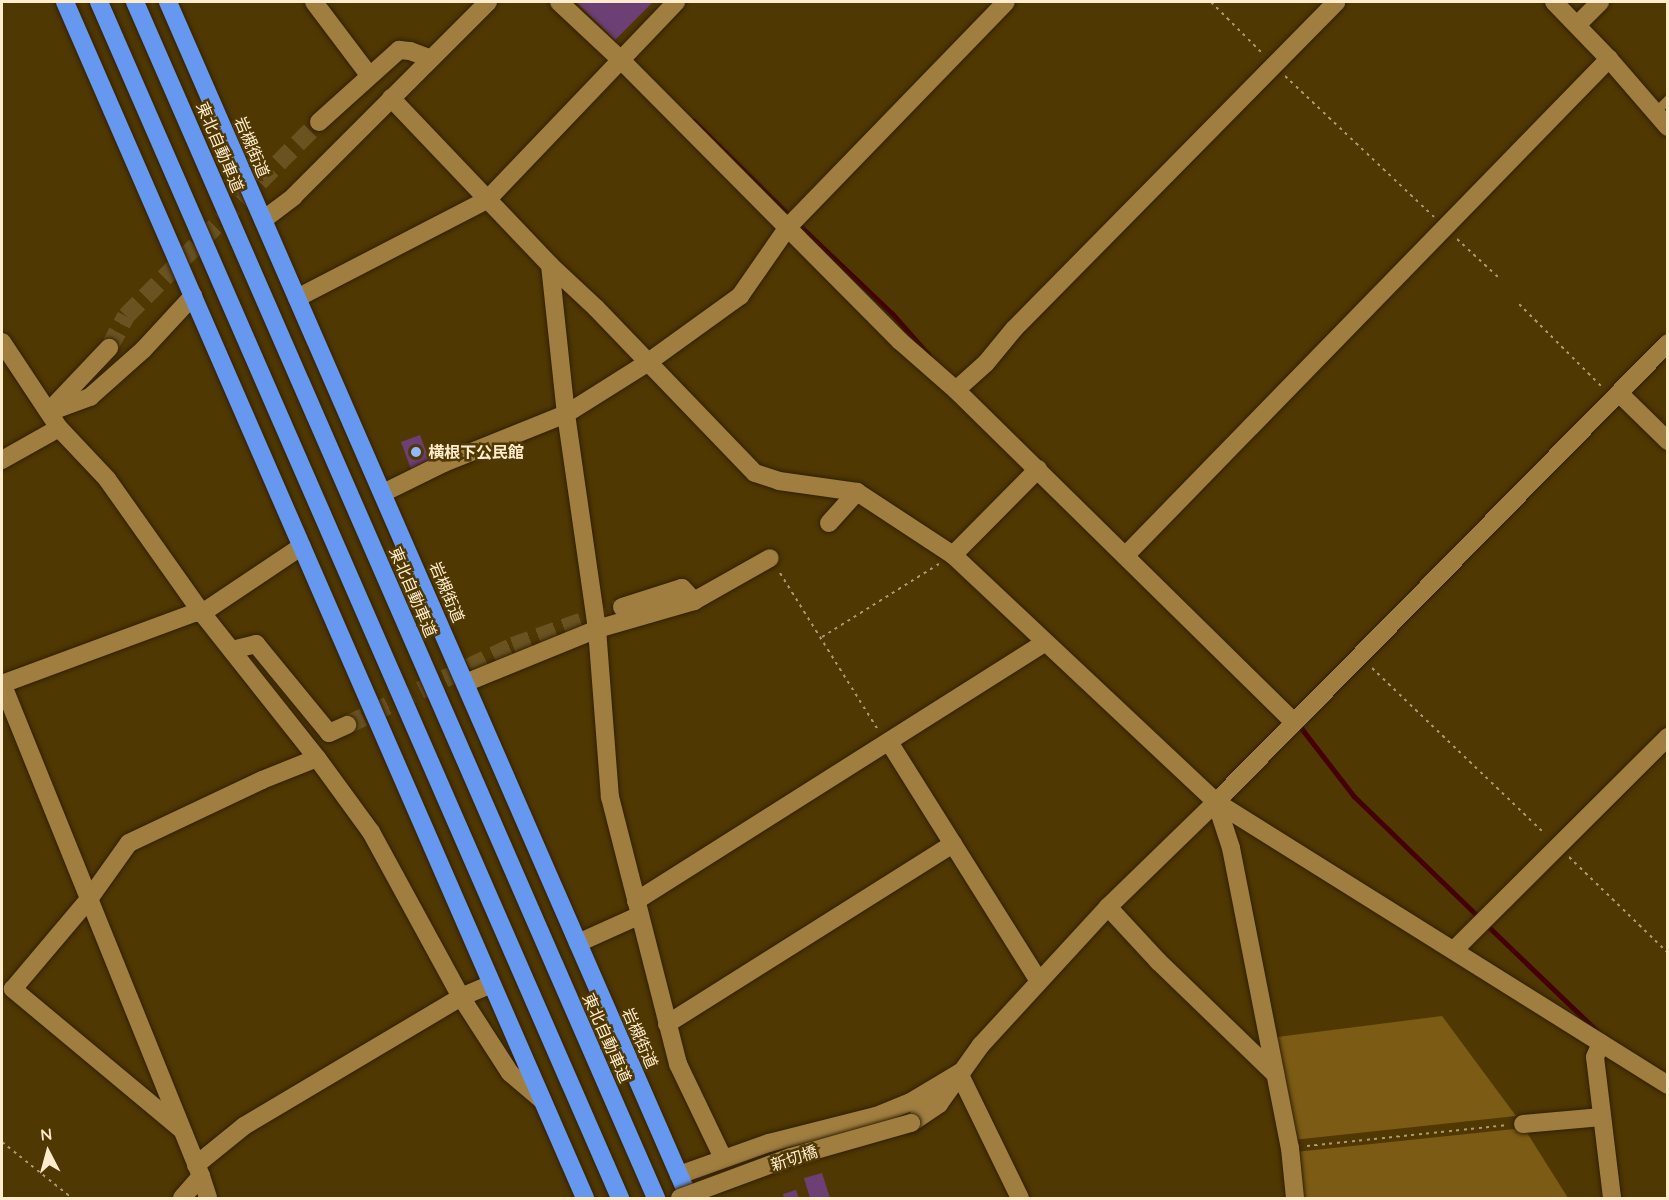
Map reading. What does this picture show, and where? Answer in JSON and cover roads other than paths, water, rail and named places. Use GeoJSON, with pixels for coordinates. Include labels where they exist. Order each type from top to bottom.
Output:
{"type":"FeatureCollection","features":[{"type":"Feature","properties":{"kind":"highway"},"geometry":{"type":"LineString","coordinates":[[65,2],[585,1198]]}},
{"type":"Feature","properties":{"kind":"highway"},"geometry":{"type":"LineString","coordinates":[[99,2],[620,1198]]}},
{"type":"Feature","properties":{"kind":"highway","name":"東北自動車道"},"geometry":{"type":"LineString","coordinates":[[135,2],[656,1198]]}},
{"type":"Feature","properties":{"kind":"highway","name":"岩槻街道"},"geometry":{"type":"LineString","coordinates":[[168,2],[689,1198]]}},
{"type":"Feature","properties":{"kind":"street"},"geometry":{"type":"LineString","coordinates":[[314,2],[369,75]]}},
{"type":"Feature","properties":{"kind":"street"},"geometry":{"type":"LineString","coordinates":[[263,220],[293,197],[429,58],[488,2]]}},
{"type":"Feature","properties":{"kind":"street"},"geometry":{"type":"LineString","coordinates":[[560,2],[620,59],[900,341],[956,390],[1038,469],[1294,722]]}},
{"type":"Feature","properties":{"kind":"street"},"geometry":{"type":"LineString","coordinates":[[297,298],[487,200],[676,2]]}},
{"type":"Feature","properties":{"kind":"street"},"geometry":{"type":"LineString","coordinates":[[383,493],[444,463],[566,414],[647,363],[740,296],[788,227],[1006,2]]}},
{"type":"Feature","properties":{"kind":"street"},"geometry":{"type":"LineString","coordinates":[[956,390],[986,363],[1014,329],[1336,2]]}},
{"type":"Feature","properties":{"kind":"street"},"geometry":{"type":"LineString","coordinates":[[1554,2],[1610,59],[1661,106],[1668,127]]}},
{"type":"Feature","properties":{"kind":"street"},"geometry":{"type":"LineString","coordinates":[[1577,25],[1600,2]]}},
{"type":"Feature","properties":{"kind":"street"},"geometry":{"type":"LineString","coordinates":[[320,122],[399,50],[410,51],[429,58]]}},
{"type":"Feature","properties":{"kind":"street"},"geometry":{"type":"LineString","coordinates":[[1125,556],[1610,59]]}},
{"type":"Feature","properties":{"kind":"street"},"geometry":{"type":"LineString","coordinates":[[391,98],[550,265],[596,308],[755,473],[779,481],[857,492],[953,555],[1216,802],[1668,1085]]}},
{"type":"Feature","properties":{"kind":"street"},"geometry":{"type":"LineString","coordinates":[[550,265],[566,414],[597,629],[610,797],[678,1064],[723,1158]]}},
{"type":"Feature","properties":{"kind":"street"},"geometry":{"type":"LineString","coordinates":[[49,412],[90,397],[143,350],[193,296]]}},
{"type":"Feature","properties":{"kind":"street"},"geometry":{"type":"LineString","coordinates":[[2,342],[58,428],[107,479],[202,613],[317,758],[371,832],[461,997],[510,1073],[542,1100]]}},
{"type":"Feature","properties":{"kind":"street"},"geometry":{"type":"LineString","coordinates":[[679,1175],[723,1158],[876,1116],[909,1103],[959,1073],[1039,981],[1108,907],[1216,802],[1668,344]]}},
{"type":"Feature","properties":{"kind":"street"},"geometry":{"type":"LineString","coordinates":[[49,412],[109,348]]}},
{"type":"Feature","properties":{"kind":"street"},"geometry":{"type":"LineString","coordinates":[[1616,396],[1668,441]]}},
{"type":"Feature","properties":{"kind":"street"},"geometry":{"type":"LineString","coordinates":[[2,460],[58,428]]}},
{"type":"Feature","properties":{"kind":"street"},"geometry":{"type":"LineString","coordinates":[[953,555],[1038,469]]}},
{"type":"Feature","properties":{"kind":"street"},"geometry":{"type":"LineString","coordinates":[[829,523],[857,492]]}},
{"type":"Feature","properties":{"kind":"street"},"geometry":{"type":"LineString","coordinates":[[207,1198],[199,1171],[2,683],[194,613],[202,613],[302,546]]}},
{"type":"Feature","properties":{"kind":"street"},"geometry":{"type":"LineString","coordinates":[[465,683],[597,629],[694,601],[770,558]]}},
{"type":"Feature","properties":{"kind":"street"},"geometry":{"type":"LineString","coordinates":[[622,607],[682,588],[694,601]]}},
{"type":"Feature","properties":{"kind":"street"},"geometry":{"type":"LineString","coordinates":[[578,943],[637,909],[1046,642]]}},
{"type":"Feature","properties":{"kind":"street"},"geometry":{"type":"LineString","coordinates":[[232,650],[256,644],[329,733],[347,725]]}},
{"type":"Feature","properties":{"kind":"street"},"geometry":{"type":"LineString","coordinates":[[1454,950],[1668,737]]}},
{"type":"Feature","properties":{"kind":"street"},"geometry":{"type":"LineString","coordinates":[[888,743],[1039,981]]}},
{"type":"Feature","properties":{"kind":"street"},"geometry":{"type":"LineString","coordinates":[[181,1129],[13,989],[89,899],[129,843],[262,780],[317,758]]}},
{"type":"Feature","properties":{"kind":"street"},"geometry":{"type":"LineString","coordinates":[[1216,802],[1231,848],[1290,1148],[1295,1198]]}},
{"type":"Feature","properties":{"kind":"street"},"geometry":{"type":"LineString","coordinates":[[667,1024],[953,843]]}},
{"type":"Feature","properties":{"kind":"street"},"geometry":{"type":"LineString","coordinates":[[1108,907],[1158,961],[1275,1074]]}},
{"type":"Feature","properties":{"kind":"street"},"geometry":{"type":"LineString","coordinates":[[182,1198],[199,1171],[244,1126],[461,997],[491,984]]}},
{"type":"Feature","properties":{"kind":"street"},"geometry":{"type":"LineString","coordinates":[[1601,1043],[1595,1057],[1612,1198]]}},
{"type":"Feature","properties":{"kind":"street"},"geometry":{"type":"LineString","coordinates":[[959,1073],[1020,1198]]}},
{"type":"Feature","properties":{"kind":"street","name":"新切橋"},"geometry":{"type":"LineString","coordinates":[[680,1198],[791,1157],[911,1123],[939,1104],[959,1073]]}},
{"type":"Feature","properties":{"kind":"street"},"geometry":{"type":"LineString","coordinates":[[1523,1124],[1602,1117]]}},
{"type":"Feature","properties":{"kind":"waterway"},"geometry":{"type":"LineString","coordinates":[[694,121],[791,217]]}},
{"type":"Feature","properties":{"kind":"waterway"},"geometry":{"type":"LineString","coordinates":[[797,223],[892,313],[929,355]]}},
{"type":"Feature","properties":{"kind":"waterway"},"geometry":{"type":"LineString","coordinates":[[1299,725],[1354,796],[1480,918]]}},
{"type":"Feature","properties":{"kind":"waterway"},"geometry":{"type":"LineString","coordinates":[[1486,924],[1596,1030]]}},
{"type":"Feature","properties":{"kind":"tunnel"},"geometry":{"type":"LineString","coordinates":[[109,348],[126,316],[319,122]]}},
{"type":"Feature","properties":{"kind":"tunnel"},"geometry":{"type":"LineString","coordinates":[[347,725],[513,646],[622,607]]}},
{"type":"Feature","properties":{"kind":"place","name":"横根下公民館"},"geometry":{"type":"Point","coordinates":[416,452]}}]}
